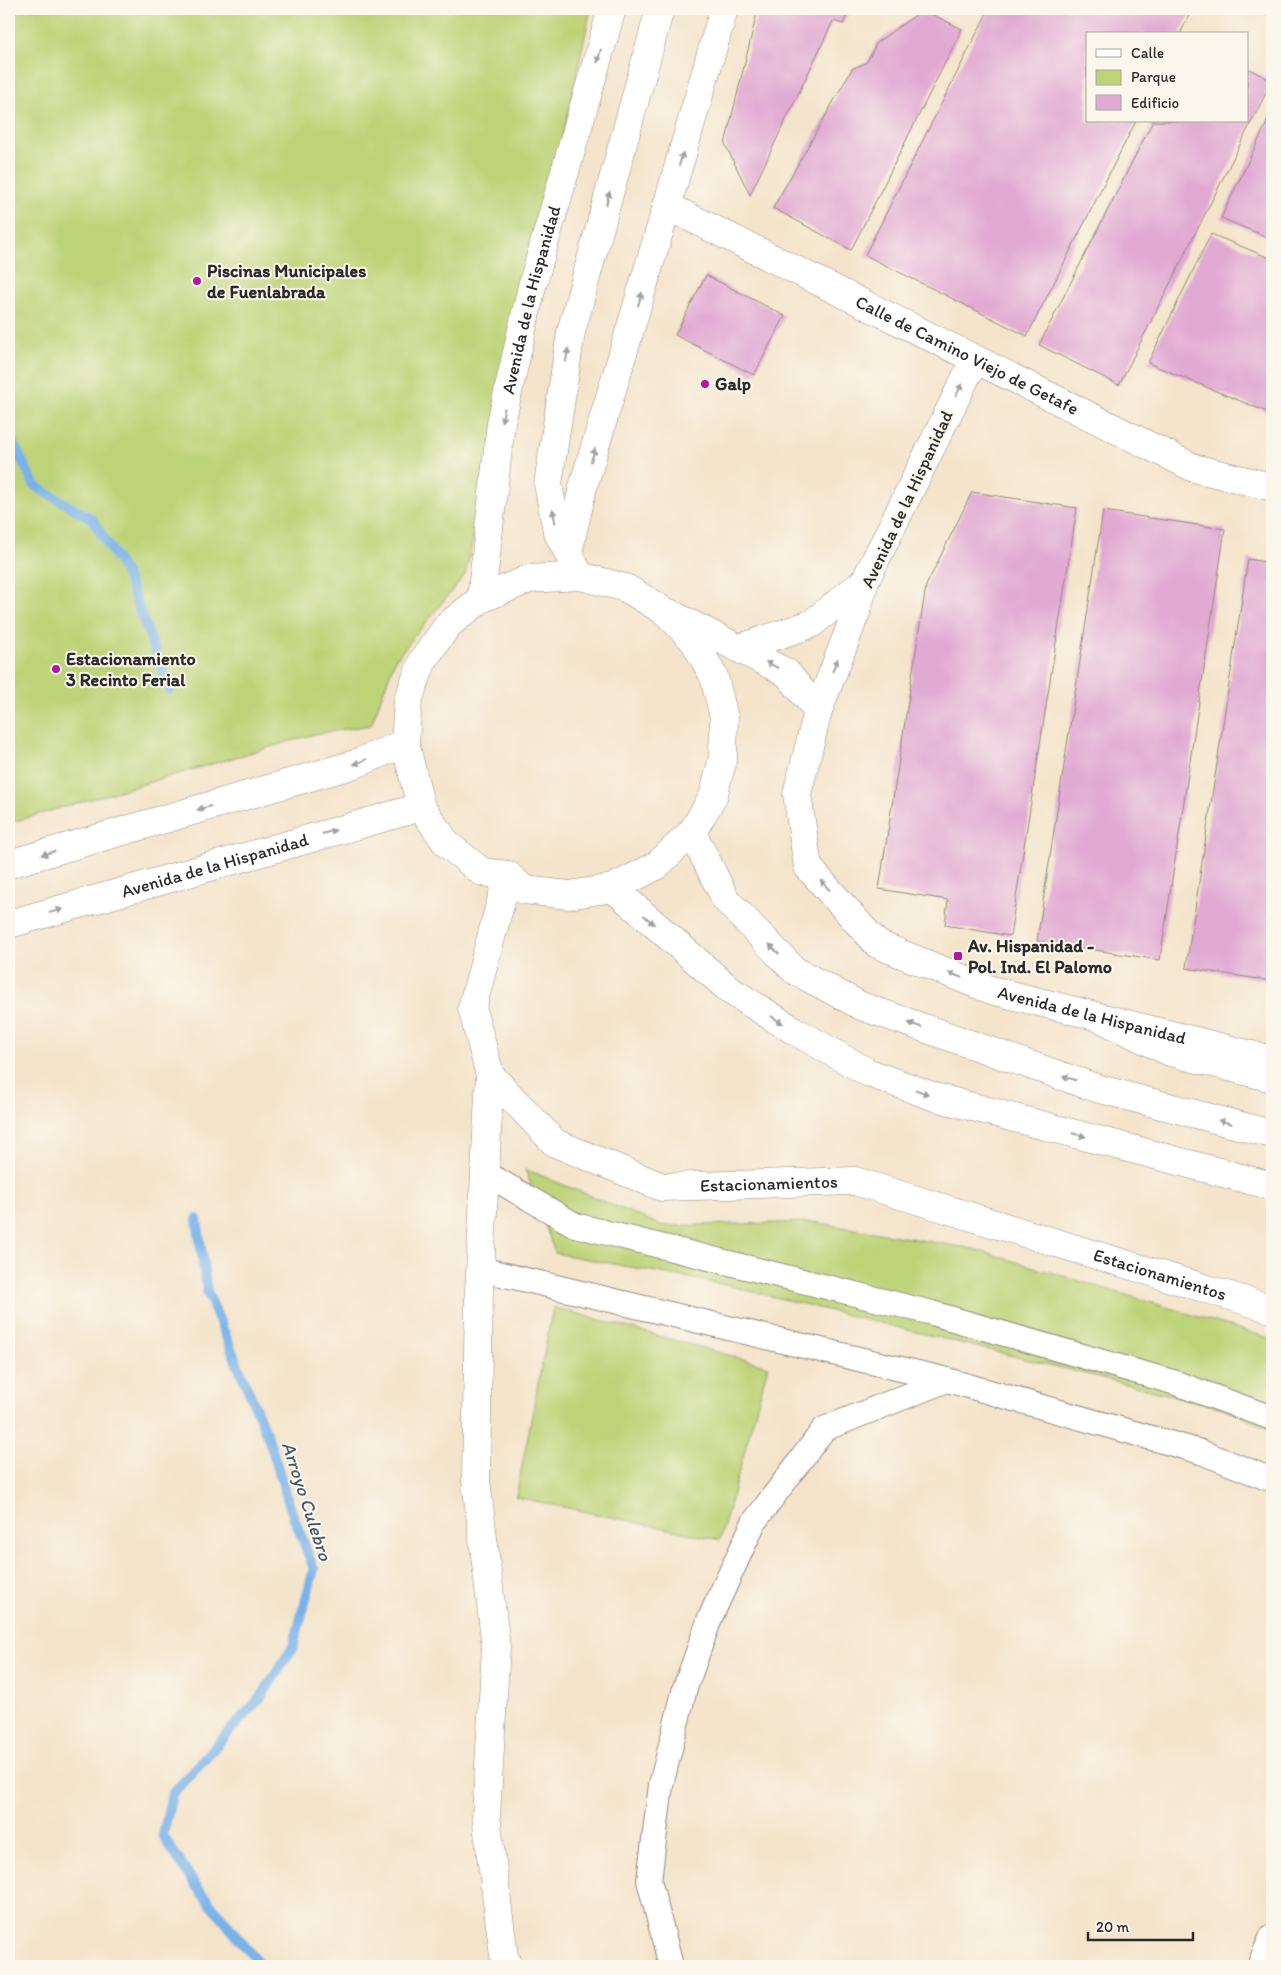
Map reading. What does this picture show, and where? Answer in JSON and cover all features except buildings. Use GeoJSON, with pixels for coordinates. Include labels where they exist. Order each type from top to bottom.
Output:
{"type":"FeatureCollection","features":[{"type":"Feature","properties":{"kind":"main road","name":"Avenida de la Hispanidad"},"geometry":{"type":"LineString","coordinates":[[481,599],[502,423],[532,286],[612,9]]}},
{"type":"Feature","properties":{"kind":"main road"},"geometry":{"type":"LineString","coordinates":[[660,9],[571,332],[548,484],[557,531],[574,564],[626,588],[666,612],[787,672],[818,711]]}},
{"type":"Feature","properties":{"kind":"main road"},"geometry":{"type":"LineString","coordinates":[[574,564],[583,487],[724,9]]}},
{"type":"Feature","properties":{"kind":"main road","name":"Calle de Camino Viejo de Getafe"},"geometry":{"type":"LineString","coordinates":[[667,206],[1194,468],[1272,488]]}},
{"type":"Feature","properties":{"kind":"main road","name":"Avenida de la Hispanidad"},"geometry":{"type":"LineString","coordinates":[[975,359],[865,581],[857,610],[818,711],[797,794],[808,866],[877,944],[991,990],[1272,1060]]}},
{"type":"Feature","properties":{"kind":"main road"},"geometry":{"type":"LineString","coordinates":[[574,564],[529,579],[481,599],[448,625],[423,660],[408,700],[404,743],[421,807],[447,844],[482,872],[508,875],[524,890],[568,895],[613,888],[656,866],[692,832],[712,797],[719,774],[723,758],[724,717],[714,677],[694,641],[666,612]]}},
{"type":"Feature","properties":{"kind":"main road"},"geometry":{"type":"LineString","coordinates":[[740,648],[811,624],[865,581]]}},
{"type":"Feature","properties":{"kind":"main road"},"geometry":{"type":"LineString","coordinates":[[9,864],[355,764],[404,743]]}},
{"type":"Feature","properties":{"kind":"main road","name":"Avenida de la Hispanidad"},"geometry":{"type":"LineString","coordinates":[[9,924],[421,807]]}},
{"type":"Feature","properties":{"kind":"main road"},"geometry":{"type":"LineString","coordinates":[[692,832],[726,900],[794,970],[861,1006],[1096,1088],[1272,1134]]}},
{"type":"Feature","properties":{"kind":"main road","name":"Estacionamientos"},"geometry":{"type":"LineString","coordinates":[[508,875],[472,1008],[490,1075],[555,1143],[662,1187],[854,1181],[1272,1309]]}},
{"type":"Feature","properties":{"kind":"main road"},"geometry":{"type":"LineString","coordinates":[[613,888],[731,991],[793,1030],[869,1073],[935,1097],[1272,1186]]}},
{"type":"Feature","properties":{"kind":"main road"},"geometry":{"type":"LineString","coordinates":[[1095,1016],[1170,1052],[1272,1078]]}},
{"type":"Feature","properties":{"kind":"main road"},"geometry":{"type":"LineString","coordinates":[[490,1075],[480,1269],[476,1480],[496,1647],[486,1816],[504,1956],[508,1966]]}},
{"type":"Feature","properties":{"kind":"street"},"geometry":{"type":"LineString","coordinates":[[485,1173],[575,1225],[932,1313],[1176,1383],[1272,1418]]}},
{"type":"Feature","properties":{"kind":"street"},"geometry":{"type":"LineString","coordinates":[[480,1269],[947,1380],[1201,1452],[1272,1480]]}},
{"type":"Feature","properties":{"kind":"street"},"geometry":{"type":"LineString","coordinates":[[671,1966],[649,1880],[661,1785],[688,1679],[710,1618],[754,1522],[824,1429],[947,1380]]}},
{"type":"Feature","properties":{"kind":"street"},"geometry":{"type":"LineString","coordinates":[[1259,1966],[1272,1936]]}},
{"type":"Feature","properties":{"kind":"green space"},"geometry":{"type":"Polygon","coordinates":[[[9,9],[591,9],[465,575],[395,660],[371,725],[315,734],[9,823],[9,9]]]}},
{"type":"Feature","properties":{"kind":"green space"},"geometry":{"type":"Polygon","coordinates":[[[525,1169],[663,1226],[813,1222],[974,1249],[1272,1339],[1272,1431],[1223,1408],[726,1285],[555,1253],[525,1169]]]}},
{"type":"Feature","properties":{"kind":"green space"},"geometry":{"type":"Polygon","coordinates":[[[553,1307],[768,1366],[720,1540],[516,1497],[553,1307]]]}},
{"type":"Feature","properties":{"kind":"waterway","name":"Arroyo Culebro"},"geometry":{"type":"LineString","coordinates":[[9,435],[35,486],[92,519],[125,572],[170,690]]}},
{"type":"Feature","properties":{"kind":"waterway","name":"Arroyo Culebro"},"geometry":{"type":"LineString","coordinates":[[197,1219],[207,1291],[269,1440],[291,1510],[314,1569],[293,1647],[261,1697],[172,1794],[163,1836],[196,1886],[261,1966]]}},
{"type":"Feature","properties":{"kind":"place","name":"Piscinas Municipales de Fuenlabrada"},"geometry":{"type":"Point","coordinates":[197,281]}},
{"type":"Feature","properties":{"kind":"place","name":"Galp"},"geometry":{"type":"Point","coordinates":[705,384]}},
{"type":"Feature","properties":{"kind":"place","name":"Estacionamiento 3 Recinto Ferial"},"geometry":{"type":"Point","coordinates":[56,669]}},
{"type":"Feature","properties":{"kind":"place","name":"Av. Hispanidad - Pol. Ind. El Palomo"},"geometry":{"type":"Point","coordinates":[958,956]}}]}
